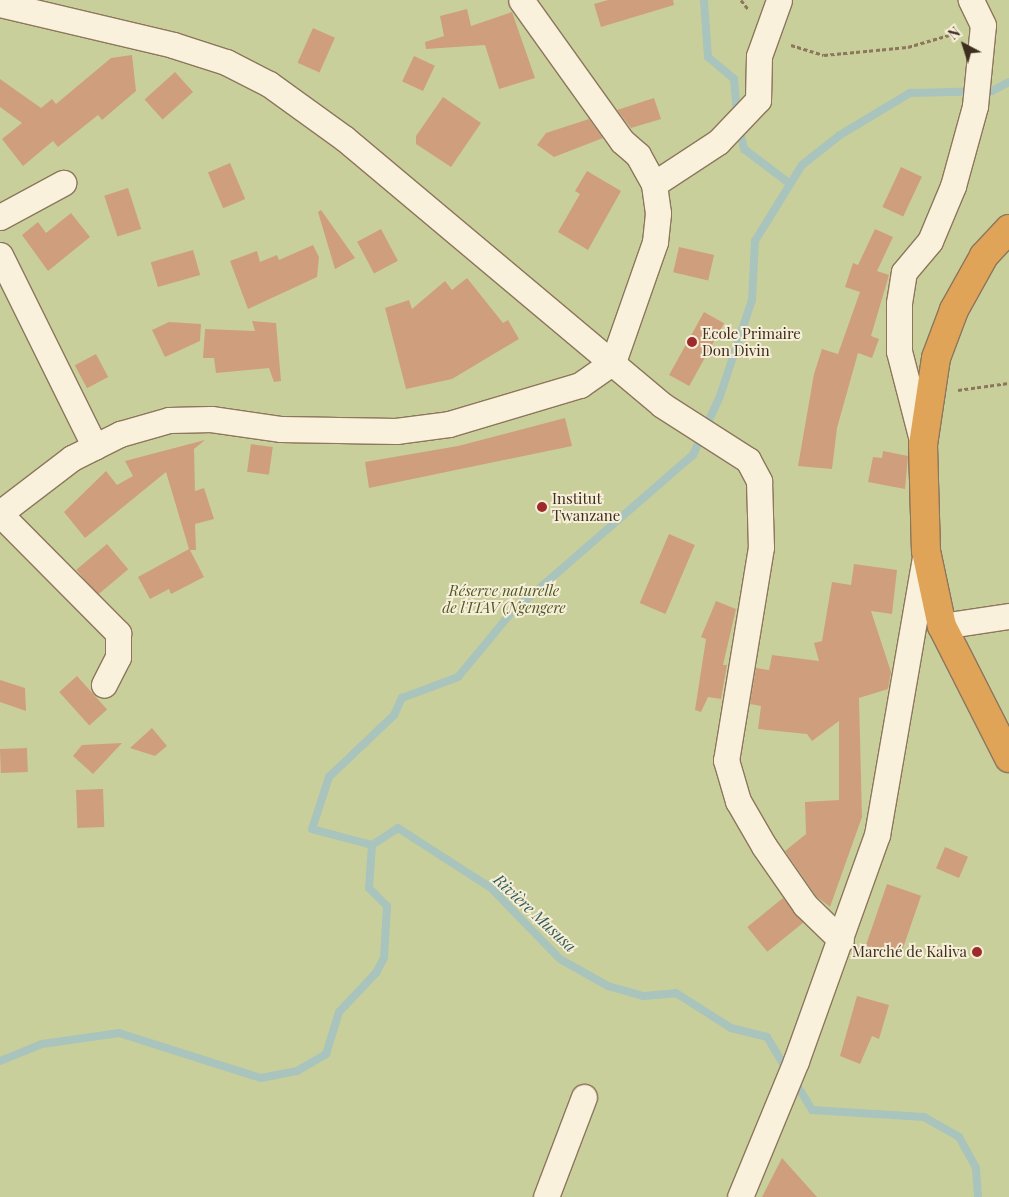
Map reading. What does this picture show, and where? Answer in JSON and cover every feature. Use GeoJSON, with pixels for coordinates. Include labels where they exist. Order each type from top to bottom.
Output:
{"type":"FeatureCollection","features":[{"type":"Feature","properties":{"kind":"highway"},"geometry":{"type":"LineString","coordinates":[[1009,229],[984,256],[954,310],[936,358],[923,445],[926,551],[942,626],[1009,758]]}},
{"type":"Feature","properties":{"kind":"street"},"geometry":{"type":"LineString","coordinates":[[104,685],[118,657],[118,633],[0,514],[26,490],[94,447],[169,420],[211,419],[281,429],[396,431],[449,424],[570,388],[613,362],[655,242],[658,213],[654,184],[638,155],[622,141],[521,0]]}},
{"type":"Feature","properties":{"kind":"street"},"geometry":{"type":"LineString","coordinates":[[654,184],[724,136],[758,100],[759,56],[779,0]]}},
{"type":"Feature","properties":{"kind":"street"},"geometry":{"type":"LineString","coordinates":[[923,445],[899,351],[899,303],[904,272],[930,241],[953,186],[975,106],[982,24],[971,0]]}},
{"type":"Feature","properties":{"kind":"street"},"geometry":{"type":"LineString","coordinates":[[0,4],[182,48],[226,62],[269,84],[344,138],[613,362],[690,423],[724,441],[748,460],[759,481],[761,547],[726,760],[738,801],[764,846],[805,905],[841,940]]}},
{"type":"Feature","properties":{"kind":"street"},"geometry":{"type":"LineString","coordinates":[[0,217],[63,183]]}},
{"type":"Feature","properties":{"kind":"street"},"geometry":{"type":"LineString","coordinates":[[0,254],[94,447]]}},
{"type":"Feature","properties":{"kind":"street"},"geometry":{"type":"LineString","coordinates":[[740,1197],[796,1061],[841,940],[877,835],[926,551]]}},
{"type":"Feature","properties":{"kind":"street"},"geometry":{"type":"LineString","coordinates":[[942,626],[1009,616]]}},
{"type":"Feature","properties":{"kind":"street"},"geometry":{"type":"LineString","coordinates":[[546,1197],[584,1098]]}},
{"type":"Feature","properties":{"kind":"path"},"geometry":{"type":"LineString","coordinates":[[741,0],[768,30],[787,44],[824,54],[908,47],[982,24]]}},
{"type":"Feature","properties":{"kind":"path"},"geometry":{"type":"LineString","coordinates":[[931,395],[1009,383]]}},
{"type":"Feature","properties":{"kind":"green space","name":"Réserve naturelle de l'ITAV (Ngengere"},"geometry":{"type":"Polygon","coordinates":[[[0,0],[1009,0],[1009,1197],[0,1197],[0,0]]]}},
{"type":"Feature","properties":{"kind":"building"},"geometry":{"type":"Polygon","coordinates":[[[608,0],[673,0],[674,5],[601,27],[594,4],[608,0]]]}},
{"type":"Feature","properties":{"kind":"building"},"geometry":{"type":"Polygon","coordinates":[[[467,9],[471,26],[512,12],[535,78],[499,89],[485,45],[426,49],[425,42],[444,36],[440,16],[467,9]]]}},
{"type":"Feature","properties":{"kind":"building"},"geometry":{"type":"Polygon","coordinates":[[[313,28],[335,38],[319,72],[298,63],[313,28]]]}},
{"type":"Feature","properties":{"kind":"building"},"geometry":{"type":"Polygon","coordinates":[[[132,55],[136,91],[102,120],[98,115],[58,147],[53,141],[23,166],[2,139],[22,123],[0,107],[0,79],[41,108],[52,99],[56,104],[111,58],[132,55]]]}},
{"type":"Feature","properties":{"kind":"building"},"geometry":{"type":"Polygon","coordinates":[[[414,56],[435,66],[423,91],[402,81],[414,56]]]}},
{"type":"Feature","properties":{"kind":"building"},"geometry":{"type":"Polygon","coordinates":[[[175,72],[193,92],[163,119],[145,99],[175,72]]]}},
{"type":"Feature","properties":{"kind":"building"},"geometry":{"type":"Polygon","coordinates":[[[443,97],[481,123],[451,167],[416,144],[416,136],[443,97]]]}},
{"type":"Feature","properties":{"kind":"building"},"geometry":{"type":"Polygon","coordinates":[[[654,98],[661,119],[631,128],[617,110],[654,98]]]}},
{"type":"Feature","properties":{"kind":"building"},"geometry":{"type":"Polygon","coordinates":[[[589,119],[603,138],[554,157],[537,145],[546,133],[589,119]]]}},
{"type":"Feature","properties":{"kind":"building"},"geometry":{"type":"Polygon","coordinates":[[[230,163],[245,199],[223,208],[208,172],[230,163]]]}},
{"type":"Feature","properties":{"kind":"building"},"geometry":{"type":"Polygon","coordinates":[[[901,167],[922,177],[903,217],[882,207],[901,167]]]}},
{"type":"Feature","properties":{"kind":"building"},"geometry":{"type":"Polygon","coordinates":[[[587,171],[621,191],[588,250],[558,232],[580,194],[575,191],[587,171]]]}},
{"type":"Feature","properties":{"kind":"building"},"geometry":{"type":"Polygon","coordinates":[[[128,188],[141,229],[118,237],[104,196],[128,188]]]}},
{"type":"Feature","properties":{"kind":"building"},"geometry":{"type":"Polygon","coordinates":[[[321,210],[355,258],[335,269],[318,212],[321,210]]]}},
{"type":"Feature","properties":{"kind":"building"},"geometry":{"type":"Polygon","coordinates":[[[71,213],[90,237],[48,271],[22,235],[38,222],[46,233],[71,213]]]}},
{"type":"Feature","properties":{"kind":"building"},"geometry":{"type":"Polygon","coordinates":[[[381,229],[398,261],[374,273],[357,242],[381,229]]]}},
{"type":"Feature","properties":{"kind":"building"},"geometry":{"type":"Polygon","coordinates":[[[875,229],[893,237],[877,271],[889,275],[871,336],[879,339],[872,358],[858,353],[837,428],[832,469],[798,466],[814,374],[822,349],[838,354],[860,292],[845,287],[853,263],[858,265],[875,229]]]}},
{"type":"Feature","properties":{"kind":"building"},"geometry":{"type":"Polygon","coordinates":[[[313,245],[319,257],[317,277],[248,309],[230,261],[257,251],[260,262],[277,255],[279,260],[313,245]]]}},
{"type":"Feature","properties":{"kind":"building"},"geometry":{"type":"Polygon","coordinates":[[[679,247],[714,255],[708,280],[673,272],[679,247]]]}},
{"type":"Feature","properties":{"kind":"building"},"geometry":{"type":"Polygon","coordinates":[[[193,250],[200,275],[158,287],[151,262],[193,250]]]}},
{"type":"Feature","properties":{"kind":"building"},"geometry":{"type":"Polygon","coordinates":[[[467,278],[503,323],[508,320],[519,339],[452,379],[406,389],[385,308],[409,300],[412,309],[445,281],[452,290],[467,278]]]}},
{"type":"Feature","properties":{"kind":"building"},"geometry":{"type":"Polygon","coordinates":[[[704,312],[724,323],[689,386],[669,375],[704,312]]]}},
{"type":"Feature","properties":{"kind":"building"},"geometry":{"type":"Polygon","coordinates":[[[252,321],[276,323],[281,381],[274,382],[269,368],[216,373],[214,358],[203,358],[205,329],[255,331],[252,321]]]}},
{"type":"Feature","properties":{"kind":"building"},"geometry":{"type":"Polygon","coordinates":[[[169,322],[201,324],[200,341],[165,357],[152,330],[169,322]]]}},
{"type":"Feature","properties":{"kind":"building"},"geometry":{"type":"Polygon","coordinates":[[[96,354],[108,377],[87,388],[75,365],[96,354]]]}},
{"type":"Feature","properties":{"kind":"building"},"geometry":{"type":"Polygon","coordinates":[[[565,418],[572,446],[369,488],[365,462],[458,446],[565,418]]]}},
{"type":"Feature","properties":{"kind":"building"},"geometry":{"type":"Polygon","coordinates":[[[205,440],[194,449],[195,491],[204,488],[214,519],[195,524],[196,550],[190,550],[204,577],[171,594],[169,589],[150,599],[138,577],[189,549],[166,472],[85,538],[64,512],[106,471],[117,485],[133,476],[125,461],[205,440]]]}},
{"type":"Feature","properties":{"kind":"building"},"geometry":{"type":"Polygon","coordinates":[[[251,444],[273,447],[269,475],[247,472],[251,444]]]}},
{"type":"Feature","properties":{"kind":"building"},"geometry":{"type":"Polygon","coordinates":[[[883,451],[908,456],[905,489],[868,482],[873,457],[882,458],[883,451]]]}},
{"type":"Feature","properties":{"kind":"building"},"geometry":{"type":"Polygon","coordinates":[[[669,534],[695,545],[665,614],[640,603],[669,534]]]}},
{"type":"Feature","properties":{"kind":"building"},"geometry":{"type":"Polygon","coordinates":[[[107,544],[128,569],[98,595],[76,570],[107,544]]]}},
{"type":"Feature","properties":{"kind":"building"},"geometry":{"type":"Polygon","coordinates":[[[854,564],[897,570],[892,614],[871,611],[891,672],[888,689],[859,698],[862,817],[830,907],[816,896],[785,851],[806,834],[805,802],[839,800],[839,721],[812,741],[807,734],[758,729],[761,706],[750,704],[756,668],[769,670],[772,655],[819,661],[814,643],[822,641],[832,582],[851,585],[854,564]]]}},
{"type":"Feature","properties":{"kind":"building"},"geometry":{"type":"Polygon","coordinates":[[[716,601],[736,609],[723,665],[727,665],[721,699],[708,697],[701,712],[695,710],[706,639],[701,637],[716,601]]]}},
{"type":"Feature","properties":{"kind":"building"},"geometry":{"type":"Polygon","coordinates":[[[77,676],[107,709],[89,726],[59,692],[77,676]]]}},
{"type":"Feature","properties":{"kind":"building"},"geometry":{"type":"Polygon","coordinates":[[[0,680],[25,688],[26,711],[0,702],[0,680]]]}},
{"type":"Feature","properties":{"kind":"building"},"geometry":{"type":"Polygon","coordinates":[[[152,728],[167,746],[155,756],[130,748],[152,728]]]}},
{"type":"Feature","properties":{"kind":"building"},"geometry":{"type":"Polygon","coordinates":[[[122,743],[93,774],[73,756],[82,745],[122,743]]]}},
{"type":"Feature","properties":{"kind":"building"},"geometry":{"type":"Polygon","coordinates":[[[27,748],[28,772],[1,773],[0,749],[27,748]]]}},
{"type":"Feature","properties":{"kind":"building"},"geometry":{"type":"Polygon","coordinates":[[[103,789],[104,827],[77,828],[76,790],[103,789]]]}},
{"type":"Feature","properties":{"kind":"building"},"geometry":{"type":"Polygon","coordinates":[[[945,847],[968,857],[959,878],[936,868],[945,847]]]}},
{"type":"Feature","properties":{"kind":"building"},"geometry":{"type":"Polygon","coordinates":[[[887,884],[921,896],[900,957],[866,945],[887,884]]]}},
{"type":"Feature","properties":{"kind":"building"},"geometry":{"type":"Polygon","coordinates":[[[783,898],[803,923],[767,952],[747,927],[783,898]]]}},
{"type":"Feature","properties":{"kind":"building"},"geometry":{"type":"Polygon","coordinates":[[[857,996],[889,1005],[879,1039],[872,1036],[860,1064],[840,1056],[857,996]]]}},
{"type":"Feature","properties":{"kind":"building"},"geometry":{"type":"Polygon","coordinates":[[[782,1158],[817,1197],[762,1197],[782,1158]]]}},
{"type":"Feature","properties":{"kind":"waterway"},"geometry":{"type":"LineString","coordinates":[[704,0],[708,57],[734,79],[737,113]]}},
{"type":"Feature","properties":{"kind":"waterway"},"geometry":{"type":"LineString","coordinates":[[372,845],[312,829],[329,777],[394,715],[402,698],[458,677],[511,613],[693,455],[720,396],[752,300],[755,241],[802,165],[840,135],[910,93],[992,91],[1009,82]]}},
{"type":"Feature","properties":{"kind":"waterway"},"geometry":{"type":"LineString","coordinates":[[739,127],[744,149],[789,183]]}},
{"type":"Feature","properties":{"kind":"waterway","name":"Rivière Mususa"},"geometry":{"type":"LineString","coordinates":[[372,845],[398,828],[491,888],[560,959],[608,986],[644,996],[676,993],[731,1028],[767,1037],[787,1070]]}},
{"type":"Feature","properties":{"kind":"waterway","name":"Rivière Mususa"},"geometry":{"type":"LineString","coordinates":[[0,1061],[42,1044],[119,1033],[261,1078],[297,1071],[326,1054],[339,1012],[376,973],[384,958],[387,906],[369,888],[372,845]]}},
{"type":"Feature","properties":{"kind":"waterway"},"geometry":{"type":"LineString","coordinates":[[793,1079],[812,1110],[924,1117],[959,1137],[976,1168],[978,1197]]}},
{"type":"Feature","properties":{"kind":"place","name":"Ecole Primaire Don Divin"},"geometry":{"type":"Point","coordinates":[692,342]}},
{"type":"Feature","properties":{"kind":"place","name":"Institut Twanzane"},"geometry":{"type":"Point","coordinates":[542,507]}},
{"type":"Feature","properties":{"kind":"place","name":"Marché de Kaliva"},"geometry":{"type":"Point","coordinates":[977,952]}}]}
